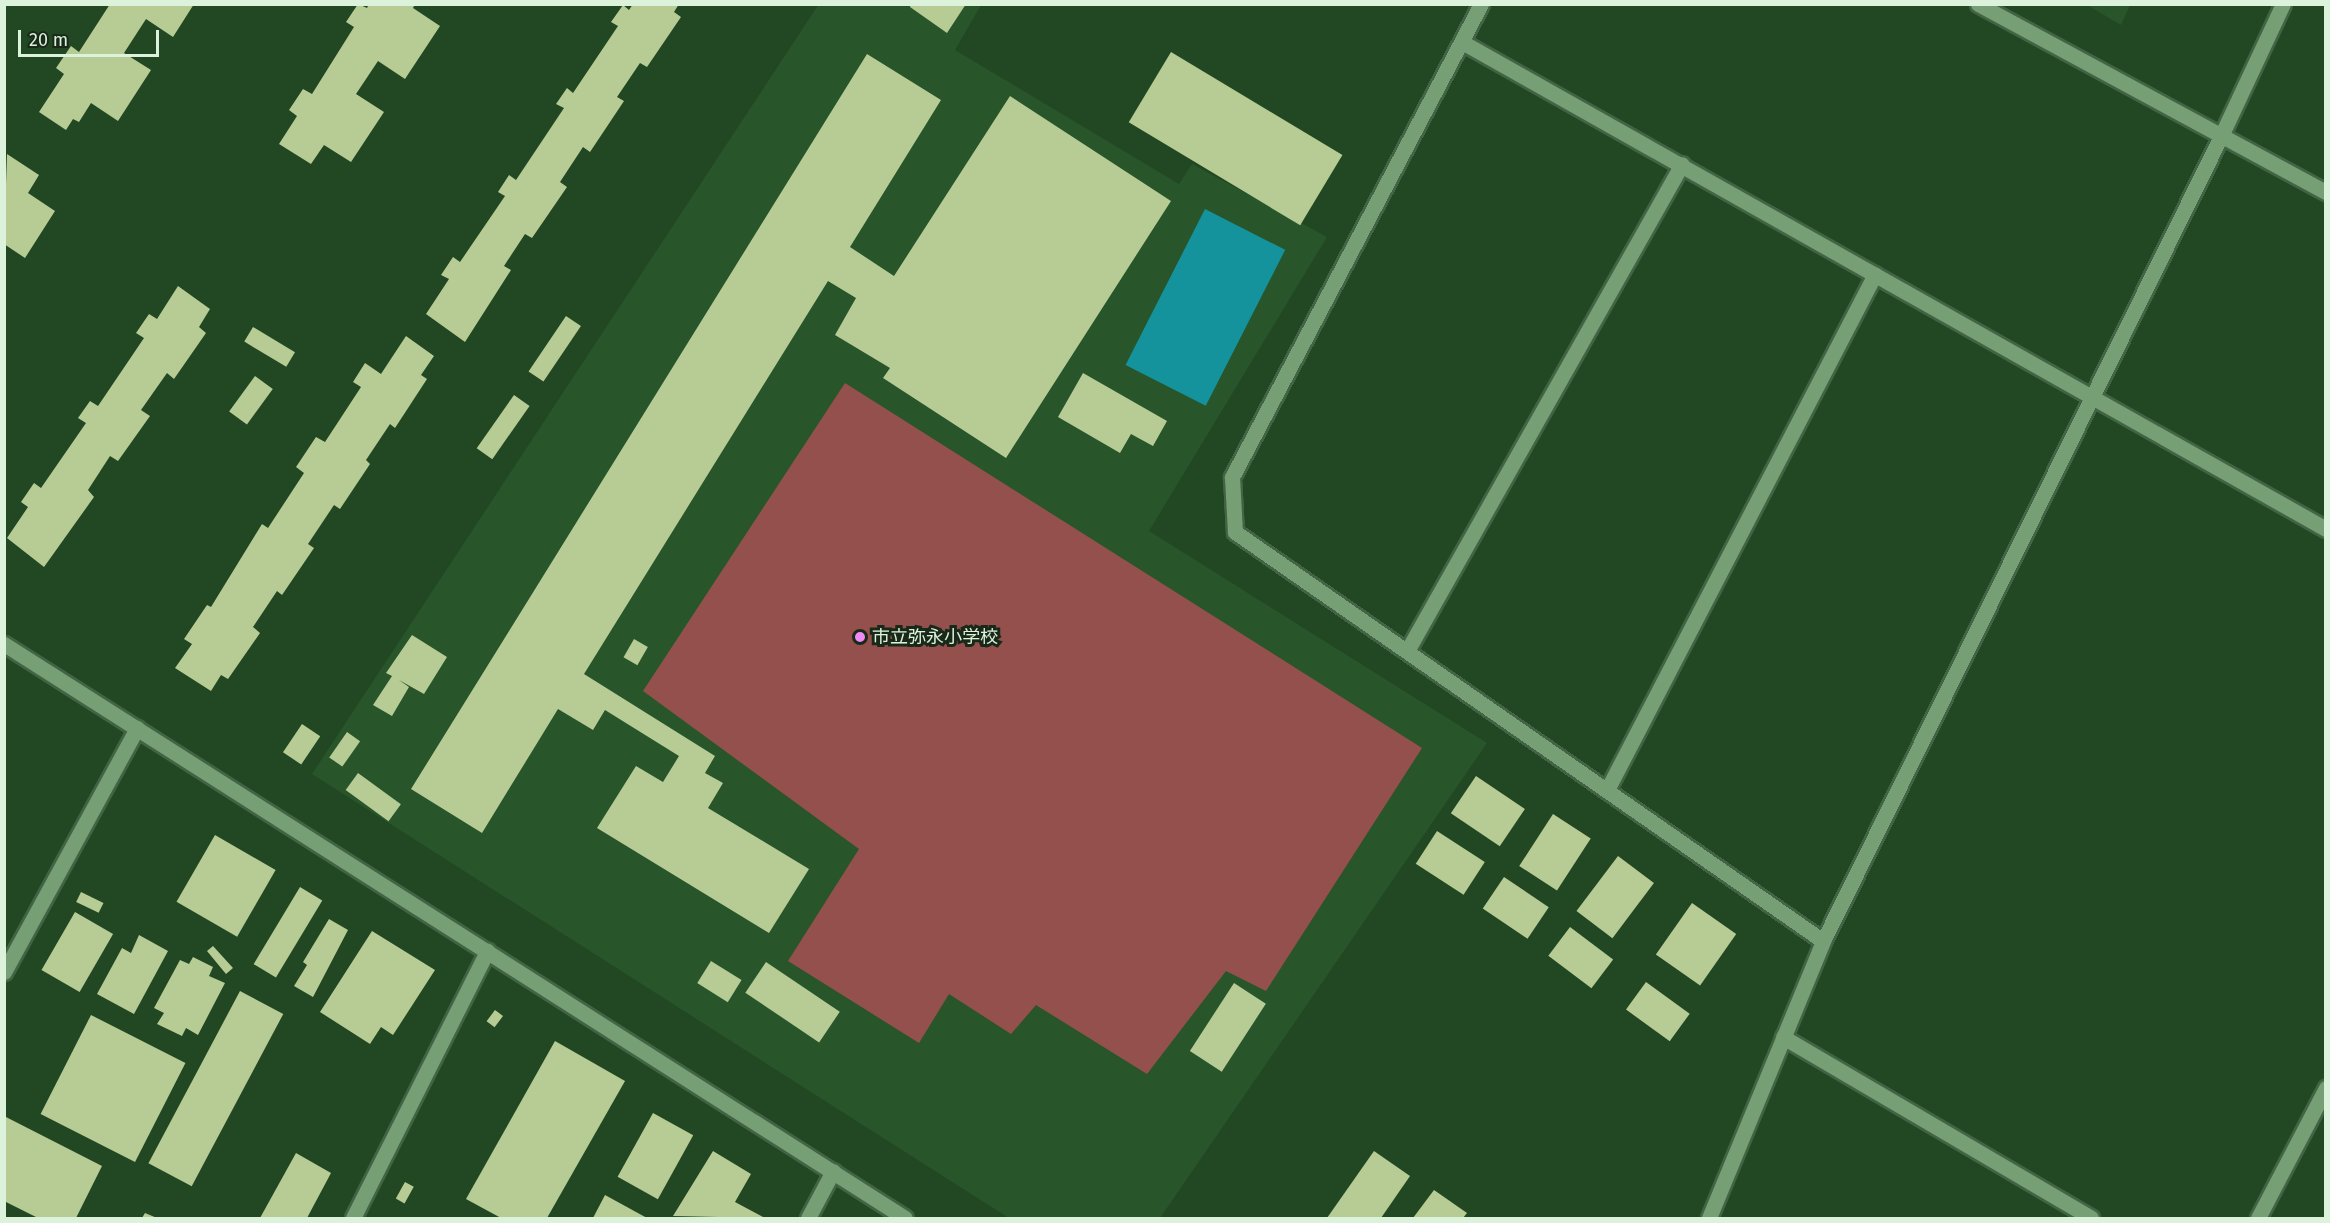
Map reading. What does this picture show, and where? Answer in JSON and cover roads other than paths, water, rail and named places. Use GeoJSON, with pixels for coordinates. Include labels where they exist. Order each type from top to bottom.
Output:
{"type":"FeatureCollection","features":[{"type":"Feature","properties":{"kind":"street"},"geometry":{"type":"LineString","coordinates":[[1481,4],[1232,477],[1235,532],[1823,940]]}},
{"type":"Feature","properties":{"kind":"street"},"geometry":{"type":"LineString","coordinates":[[1978,4],[2222,134],[2325,192]]}},
{"type":"Feature","properties":{"kind":"street"},"geometry":{"type":"LineString","coordinates":[[1709,1218],[1823,940],[2090,396],[2222,134],[2283,4]]}},
{"type":"Feature","properties":{"kind":"street"},"geometry":{"type":"LineString","coordinates":[[1462,42],[1682,164],[2325,529]]}},
{"type":"Feature","properties":{"kind":"street"},"geometry":{"type":"LineString","coordinates":[[1407,651],[1682,164]]}},
{"type":"Feature","properties":{"kind":"street"},"geometry":{"type":"LineString","coordinates":[[1607,790],[1875,274]]}},
{"type":"Feature","properties":{"kind":"street"},"geometry":{"type":"LineString","coordinates":[[4,644],[905,1218]]}},
{"type":"Feature","properties":{"kind":"street"},"geometry":{"type":"LineString","coordinates":[[4,972],[137,728]]}},
{"type":"Feature","properties":{"kind":"street"},"geometry":{"type":"LineString","coordinates":[[353,1218],[487,951]]}},
{"type":"Feature","properties":{"kind":"street"},"geometry":{"type":"LineString","coordinates":[[1783,1037],[2091,1218]]}},
{"type":"Feature","properties":{"kind":"street"},"geometry":{"type":"LineString","coordinates":[[2258,1218],[2325,1088]]}},
{"type":"Feature","properties":{"kind":"street"},"geometry":{"type":"LineString","coordinates":[[808,1218],[833,1171]]}},
{"type":"Feature","properties":{"kind":"water"},"geometry":{"type":"Polygon","coordinates":[[[1205,209],[1285,250],[1206,406],[1126,365],[1205,209]]]}},
{"type":"Feature","properties":{"kind":"place","name":"市立弥永小学校"},"geometry":{"type":"Point","coordinates":[860,637]}}]}
